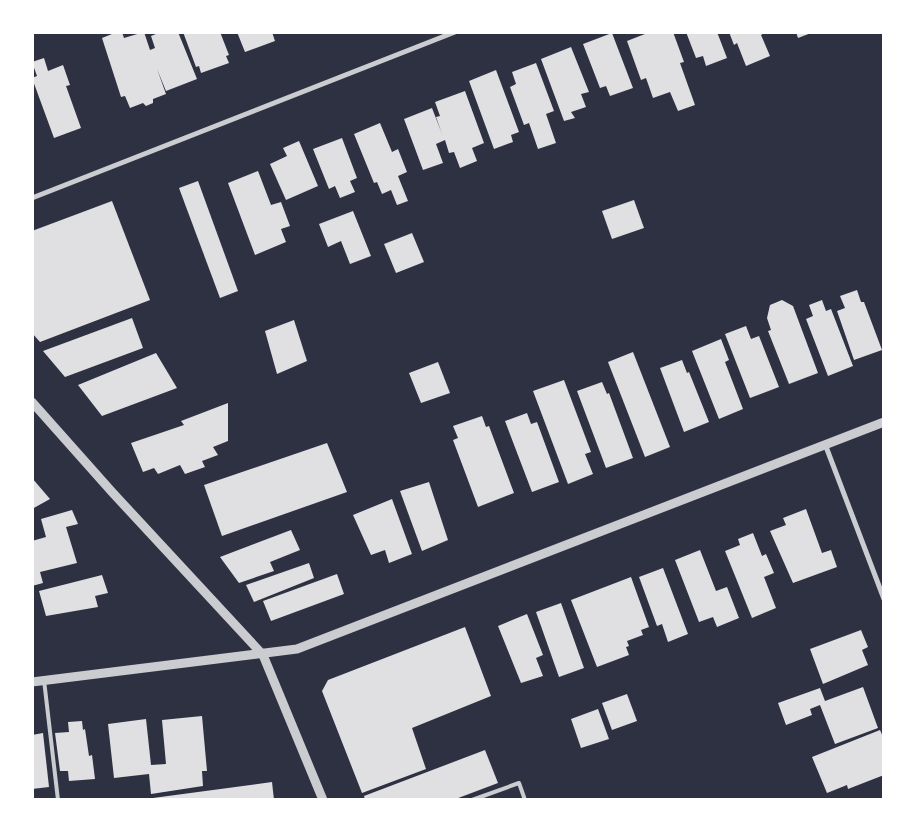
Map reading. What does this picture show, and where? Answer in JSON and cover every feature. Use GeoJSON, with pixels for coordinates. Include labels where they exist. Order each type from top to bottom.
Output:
{"type":"FeatureCollection","features":[{"type":"Feature","properties":{"kind":"street"},"geometry":{"type":"LineString","coordinates":[[32,198],[455,32]]}},
{"type":"Feature","properties":{"kind":"street"},"geometry":{"type":"LineString","coordinates":[[32,402],[112,492],[262,654],[323,800]]}},
{"type":"Feature","properties":{"kind":"street"},"geometry":{"type":"LineString","coordinates":[[32,682],[297,648],[884,422]]}},
{"type":"Feature","properties":{"kind":"street"},"geometry":{"type":"LineString","coordinates":[[824,444],[884,599]]}},
{"type":"Feature","properties":{"kind":"lane"},"geometry":{"type":"LineString","coordinates":[[44,680],[58,800]]}},
{"type":"Feature","properties":{"kind":"lane"},"geometry":{"type":"LineString","coordinates":[[472,800],[520,783],[524,800]]}},
{"type":"Feature","properties":{"kind":"building"},"geometry":{"type":"Polygon","coordinates":[[[122,32],[124,38],[144,32],[150,50],[155,48],[151,36],[161,32],[178,32],[197,79],[166,91],[157,69],[166,94],[153,99],[153,103],[146,106],[143,103],[130,108],[125,96],[121,97],[102,38],[122,32]]]}},
{"type":"Feature","properties":{"kind":"building"},"geometry":{"type":"Polygon","coordinates":[[[183,32],[220,32],[229,55],[226,56],[229,63],[201,73],[199,66],[196,67],[183,32]]]}},
{"type":"Feature","properties":{"kind":"building"},"geometry":{"type":"Polygon","coordinates":[[[237,32],[272,32],[275,41],[245,52],[237,32]]]}},
{"type":"Feature","properties":{"kind":"building"},"geometry":{"type":"Polygon","coordinates":[[[650,32],[673,32],[684,62],[680,63],[695,105],[678,111],[670,92],[653,98],[646,78],[641,80],[627,41],[650,32]]]}},
{"type":"Feature","properties":{"kind":"building"},"geometry":{"type":"Polygon","coordinates":[[[686,32],[717,32],[727,58],[706,66],[703,56],[696,58],[686,32]]]}},
{"type":"Feature","properties":{"kind":"building"},"geometry":{"type":"Polygon","coordinates":[[[729,32],[766,32],[761,35],[770,56],[746,66],[737,43],[734,45],[729,32]]]}},
{"type":"Feature","properties":{"kind":"building"},"geometry":{"type":"Polygon","coordinates":[[[796,32],[811,32],[811,33],[798,38],[796,32]]]}},
{"type":"Feature","properties":{"kind":"building"},"geometry":{"type":"Polygon","coordinates":[[[612,33],[633,88],[610,96],[606,86],[600,88],[583,44],[612,33]]]}},
{"type":"Feature","properties":{"kind":"building"},"geometry":{"type":"Polygon","coordinates":[[[571,47],[589,92],[581,94],[586,107],[571,112],[575,118],[564,121],[541,59],[571,47]]]}},
{"type":"Feature","properties":{"kind":"building"},"geometry":{"type":"Polygon","coordinates":[[[44,58],[48,71],[63,65],[70,85],[66,86],[81,128],[54,138],[32,78],[37,76],[32,62],[44,58]]]}},
{"type":"Feature","properties":{"kind":"building"},"geometry":{"type":"Polygon","coordinates":[[[536,63],[554,111],[546,114],[556,143],[538,149],[529,123],[524,125],[510,87],[516,84],[512,72],[536,63]]]}},
{"type":"Feature","properties":{"kind":"building"},"geometry":{"type":"Polygon","coordinates":[[[496,70],[519,132],[511,135],[513,142],[494,149],[469,81],[496,70]]]}},
{"type":"Feature","properties":{"kind":"building"},"geometry":{"type":"Polygon","coordinates":[[[465,91],[484,143],[472,148],[477,161],[460,168],[454,152],[449,153],[445,140],[436,144],[443,163],[423,170],[404,119],[432,108],[442,134],[436,117],[440,116],[435,102],[465,91]]]}},
{"type":"Feature","properties":{"kind":"building"},"geometry":{"type":"Polygon","coordinates":[[[380,123],[392,152],[398,149],[407,172],[398,176],[408,201],[397,205],[391,190],[382,194],[377,182],[374,183],[354,134],[380,123]]]}},
{"type":"Feature","properties":{"kind":"building"},"geometry":{"type":"Polygon","coordinates":[[[342,138],[357,178],[350,181],[355,192],[340,198],[335,186],[329,189],[313,149],[342,138]]]}},
{"type":"Feature","properties":{"kind":"building"},"geometry":{"type":"Polygon","coordinates":[[[299,141],[318,186],[286,200],[270,164],[287,156],[283,148],[299,141]]]}},
{"type":"Feature","properties":{"kind":"building"},"geometry":{"type":"Polygon","coordinates":[[[258,171],[271,205],[281,202],[290,226],[281,229],[286,242],[255,255],[228,183],[258,171]]]}},
{"type":"Feature","properties":{"kind":"building"},"geometry":{"type":"Polygon","coordinates":[[[198,181],[238,291],[220,298],[179,188],[198,181]]]}},
{"type":"Feature","properties":{"kind":"building"},"geometry":{"type":"Polygon","coordinates":[[[634,200],[644,228],[612,239],[602,211],[634,200]]]}},
{"type":"Feature","properties":{"kind":"building"},"geometry":{"type":"Polygon","coordinates":[[[112,201],[150,300],[40,342],[32,333],[32,231],[112,201]]]}},
{"type":"Feature","properties":{"kind":"building"},"geometry":{"type":"Polygon","coordinates":[[[353,211],[371,256],[350,264],[341,241],[328,247],[319,224],[353,211]]]}},
{"type":"Feature","properties":{"kind":"building"},"geometry":{"type":"Polygon","coordinates":[[[412,233],[424,262],[396,273],[384,244],[412,233]]]}},
{"type":"Feature","properties":{"kind":"building"},"geometry":{"type":"Polygon","coordinates":[[[857,290],[861,302],[864,302],[882,350],[854,360],[837,311],[845,308],[840,296],[857,290]]]}},
{"type":"Feature","properties":{"kind":"building"},"geometry":{"type":"Polygon","coordinates":[[[782,300],[793,306],[818,373],[789,384],[768,331],[771,330],[767,318],[770,305],[782,300]]]}},
{"type":"Feature","properties":{"kind":"building"},"geometry":{"type":"Polygon","coordinates":[[[822,300],[826,311],[831,309],[853,366],[828,376],[806,319],[813,316],[809,305],[822,300]]]}},
{"type":"Feature","properties":{"kind":"building"},"geometry":{"type":"Polygon","coordinates":[[[132,318],[143,348],[65,377],[43,351],[132,318]]]}},
{"type":"Feature","properties":{"kind":"building"},"geometry":{"type":"Polygon","coordinates":[[[294,320],[307,361],[277,374],[265,331],[294,320]]]}},
{"type":"Feature","properties":{"kind":"building"},"geometry":{"type":"Polygon","coordinates":[[[746,326],[751,339],[759,336],[779,387],[750,398],[725,334],[746,326]]]}},
{"type":"Feature","properties":{"kind":"building"},"geometry":{"type":"Polygon","coordinates":[[[721,339],[729,360],[725,362],[743,409],[719,419],[692,351],[721,339]]]}},
{"type":"Feature","properties":{"kind":"building"},"geometry":{"type":"Polygon","coordinates":[[[633,352],[670,447],[645,457],[608,362],[633,352]]]}},
{"type":"Feature","properties":{"kind":"building"},"geometry":{"type":"Polygon","coordinates":[[[156,353],[177,388],[102,416],[78,385],[156,353]]]}},
{"type":"Feature","properties":{"kind":"building"},"geometry":{"type":"Polygon","coordinates":[[[682,360],[687,373],[689,372],[709,422],[684,432],[660,368],[682,360]]]}},
{"type":"Feature","properties":{"kind":"building"},"geometry":{"type":"Polygon","coordinates":[[[438,362],[450,393],[421,403],[409,373],[438,362]]]}},
{"type":"Feature","properties":{"kind":"building"},"geometry":{"type":"Polygon","coordinates":[[[564,380],[591,452],[585,454],[593,474],[568,484],[533,391],[564,380]]]}},
{"type":"Feature","properties":{"kind":"building"},"geometry":{"type":"Polygon","coordinates":[[[602,382],[607,394],[609,393],[633,458],[606,468],[577,391],[602,382]]]}},
{"type":"Feature","properties":{"kind":"building"},"geometry":{"type":"Polygon","coordinates":[[[228,403],[228,441],[213,447],[218,455],[202,461],[205,467],[185,474],[180,465],[158,474],[154,468],[143,472],[131,443],[184,425],[181,421],[228,403]]]}},
{"type":"Feature","properties":{"kind":"building"},"geometry":{"type":"Polygon","coordinates":[[[527,413],[531,424],[537,422],[559,482],[532,492],[505,421],[527,413]]]}},
{"type":"Feature","properties":{"kind":"building"},"geometry":{"type":"Polygon","coordinates":[[[482,416],[486,427],[489,426],[514,493],[478,507],[453,440],[458,438],[453,426],[482,416]]]}},
{"type":"Feature","properties":{"kind":"building"},"geometry":{"type":"Polygon","coordinates":[[[327,443],[347,492],[222,536],[204,485],[327,443]]]}},
{"type":"Feature","properties":{"kind":"building"},"geometry":{"type":"Polygon","coordinates":[[[32,478],[50,499],[32,509],[32,478]]]}},
{"type":"Feature","properties":{"kind":"building"},"geometry":{"type":"Polygon","coordinates":[[[429,482],[448,540],[422,551],[400,491],[429,482]]]}},
{"type":"Feature","properties":{"kind":"building"},"geometry":{"type":"Polygon","coordinates":[[[392,499],[412,554],[389,563],[385,550],[371,555],[353,515],[392,499]]]}},
{"type":"Feature","properties":{"kind":"building"},"geometry":{"type":"Polygon","coordinates":[[[806,509],[822,553],[831,550],[837,567],[793,583],[770,531],[786,525],[783,518],[806,509]]]}},
{"type":"Feature","properties":{"kind":"building"},"geometry":{"type":"Polygon","coordinates":[[[72,510],[78,524],[66,527],[77,563],[40,572],[43,583],[32,586],[32,541],[46,537],[41,519],[72,510]]]}},
{"type":"Feature","properties":{"kind":"building"},"geometry":{"type":"Polygon","coordinates":[[[291,530],[300,550],[270,562],[274,571],[239,583],[220,557],[291,530]]]}},
{"type":"Feature","properties":{"kind":"building"},"geometry":{"type":"Polygon","coordinates":[[[753,533],[762,556],[766,554],[774,573],[764,577],[776,608],[752,618],[725,551],[740,545],[738,539],[753,533]]]}},
{"type":"Feature","properties":{"kind":"building"},"geometry":{"type":"Polygon","coordinates":[[[700,550],[716,591],[727,587],[739,618],[717,627],[713,617],[699,622],[675,560],[700,550]]]}},
{"type":"Feature","properties":{"kind":"building"},"geometry":{"type":"Polygon","coordinates":[[[309,563],[314,578],[254,602],[246,585],[309,563]]]}},
{"type":"Feature","properties":{"kind":"building"},"geometry":{"type":"Polygon","coordinates":[[[663,568],[688,634],[668,642],[662,624],[657,626],[639,577],[663,568]]]}},
{"type":"Feature","properties":{"kind":"building"},"geometry":{"type":"Polygon","coordinates":[[[337,574],[344,594],[271,621],[263,601],[337,574]]]}},
{"type":"Feature","properties":{"kind":"building"},"geometry":{"type":"Polygon","coordinates":[[[102,575],[108,593],[95,596],[98,607],[46,616],[39,591],[102,575]]]}},
{"type":"Feature","properties":{"kind":"building"},"geometry":{"type":"Polygon","coordinates":[[[631,577],[649,627],[641,630],[643,635],[627,641],[629,646],[626,647],[629,655],[597,667],[571,600],[631,577]]]}},
{"type":"Feature","properties":{"kind":"building"},"geometry":{"type":"Polygon","coordinates":[[[561,603],[584,668],[559,677],[536,612],[561,603]]]}},
{"type":"Feature","properties":{"kind":"building"},"geometry":{"type":"Polygon","coordinates":[[[527,614],[543,655],[536,658],[543,676],[521,683],[498,626],[527,614]]]}},
{"type":"Feature","properties":{"kind":"building"},"geometry":{"type":"Polygon","coordinates":[[[465,627],[491,696],[412,728],[426,769],[362,793],[322,691],[328,680],[465,627]]]}},
{"type":"Feature","properties":{"kind":"building"},"geometry":{"type":"Polygon","coordinates":[[[861,630],[868,647],[862,650],[868,665],[823,684],[810,649],[861,630]]]}},
{"type":"Feature","properties":{"kind":"building"},"geometry":{"type":"Polygon","coordinates":[[[863,687],[878,728],[835,744],[820,705],[810,709],[812,715],[786,725],[778,703],[820,688],[825,701],[863,687]]]}},
{"type":"Feature","properties":{"kind":"building"},"geometry":{"type":"Polygon","coordinates":[[[627,694],[637,721],[612,730],[602,703],[627,694]]]}},
{"type":"Feature","properties":{"kind":"building"},"geometry":{"type":"Polygon","coordinates":[[[598,709],[609,739],[581,748],[571,719],[598,709]]]}},
{"type":"Feature","properties":{"kind":"building"},"geometry":{"type":"Polygon","coordinates":[[[202,716],[207,771],[202,771],[203,786],[151,794],[149,774],[114,778],[108,724],[146,719],[151,765],[166,764],[162,720],[202,716]]]}},
{"type":"Feature","properties":{"kind":"building"},"geometry":{"type":"Polygon","coordinates":[[[82,721],[89,756],[92,755],[95,779],[69,781],[68,771],[60,771],[55,733],[69,732],[68,722],[82,721]]]}},
{"type":"Feature","properties":{"kind":"building"},"geometry":{"type":"Polygon","coordinates":[[[880,730],[884,739],[884,775],[848,789],[847,785],[827,793],[812,757],[880,730]]]}},
{"type":"Feature","properties":{"kind":"building"},"geometry":{"type":"Polygon","coordinates":[[[43,733],[49,787],[32,789],[32,735],[43,733]]]}},
{"type":"Feature","properties":{"kind":"building"},"geometry":{"type":"Polygon","coordinates":[[[485,750],[498,783],[453,800],[365,800],[364,796],[485,750]]]}},
{"type":"Feature","properties":{"kind":"building"},"geometry":{"type":"Polygon","coordinates":[[[272,782],[274,800],[153,800],[153,798],[272,782]]]}}]}
